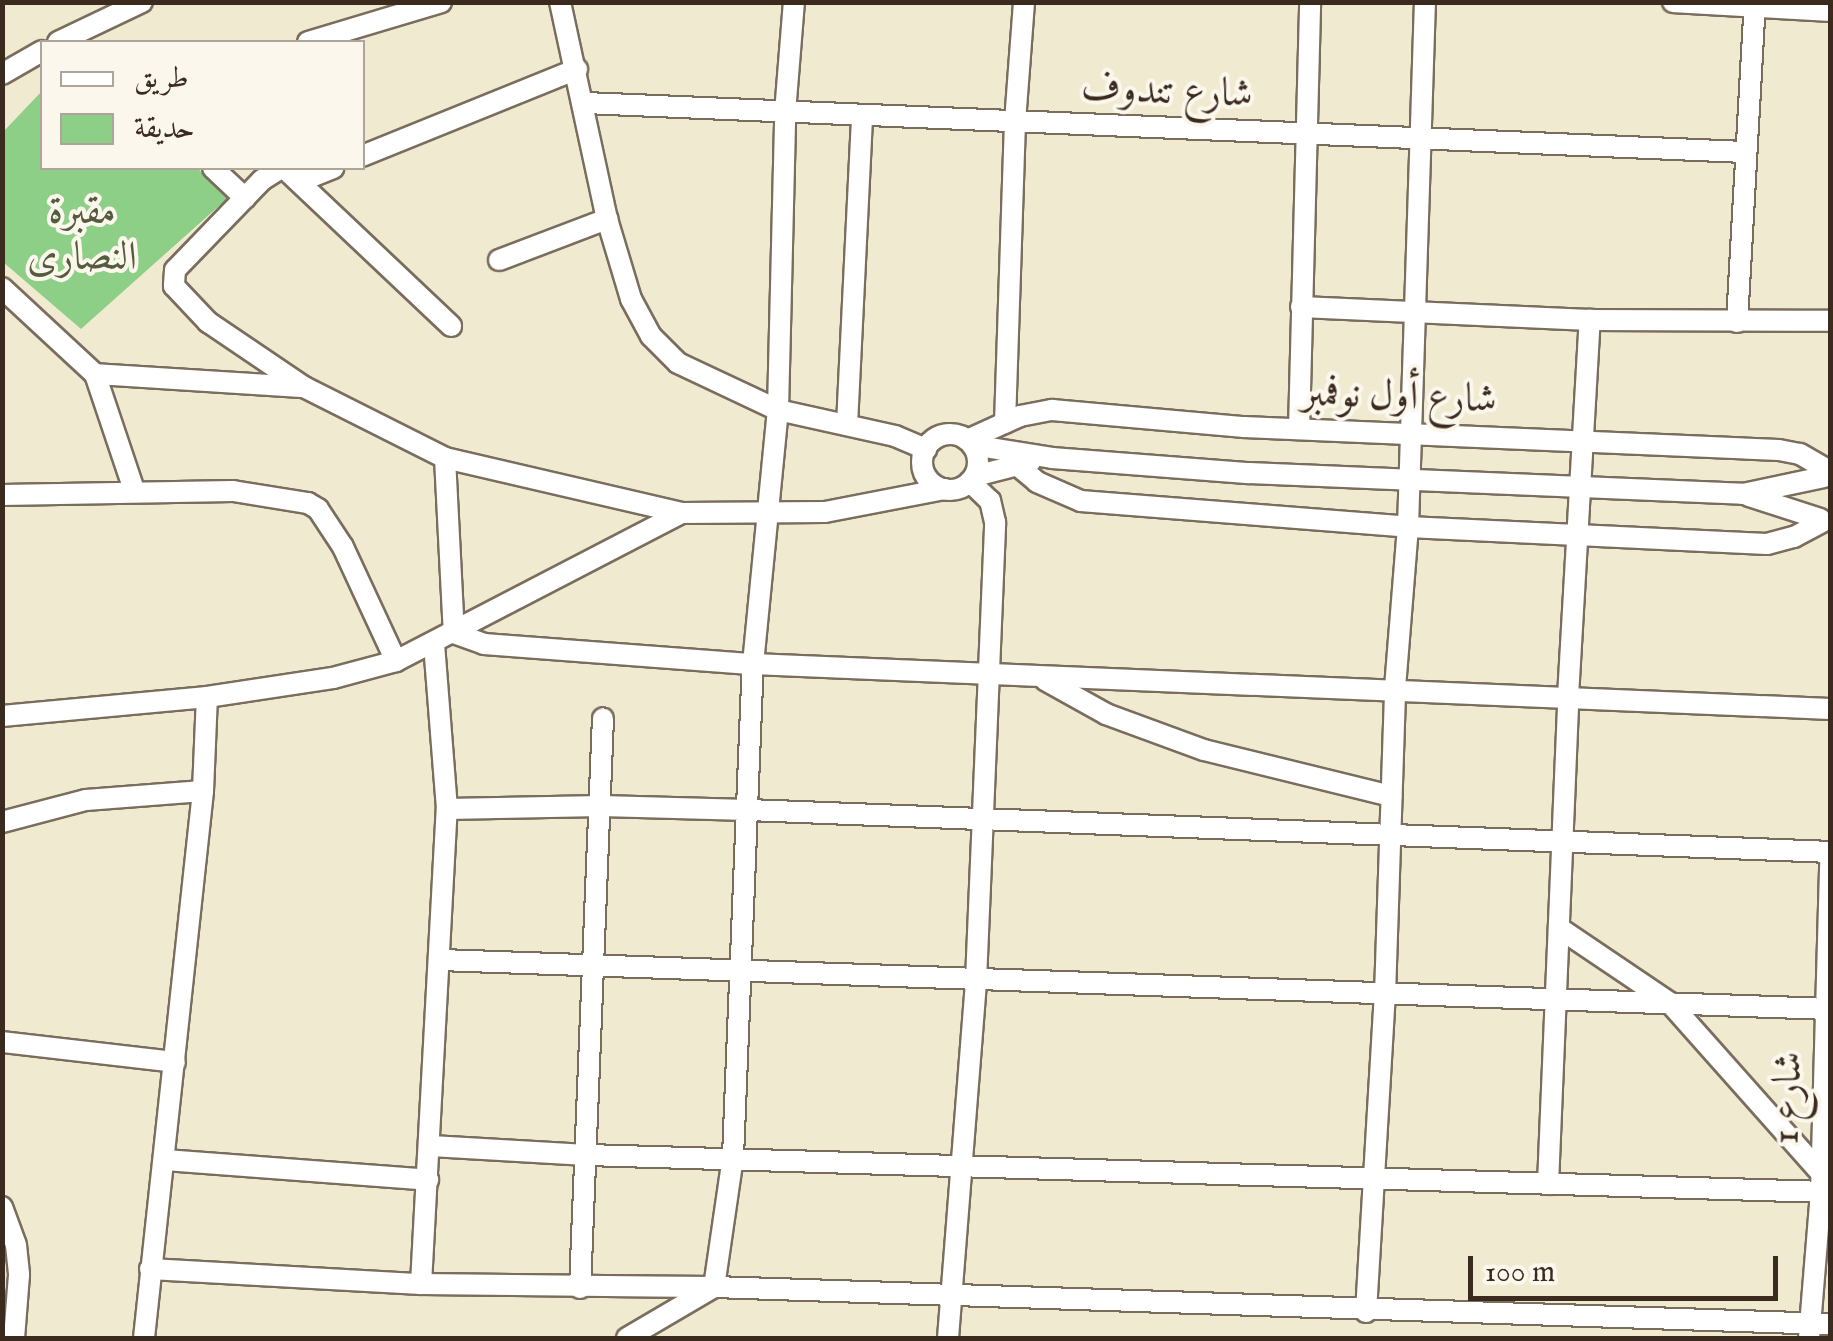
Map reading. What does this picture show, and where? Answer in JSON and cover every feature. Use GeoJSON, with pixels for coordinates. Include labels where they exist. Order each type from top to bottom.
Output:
{"type":"FeatureCollection","features":[{"type":"Feature","properties":{"kind":"street"},"geometry":{"type":"LineString","coordinates":[[70,40],[142,2]]}},
{"type":"Feature","properties":{"kind":"street"},"geometry":{"type":"LineString","coordinates":[[315,40],[442,2]]}},
{"type":"Feature","properties":{"kind":"street"},"geometry":{"type":"LineString","coordinates":[[560,2],[607,219],[631,299],[650,336],[678,363],[778,410],[847,424],[924,452]]}},
{"type":"Feature","properties":{"kind":"street"},"geometry":{"type":"LineString","coordinates":[[714,1287],[733,1157],[753,664],[778,410],[785,113],[794,2]]}},
{"type":"Feature","properties":{"kind":"street"},"geometry":{"type":"LineString","coordinates":[[1005,424],[1014,122],[1024,2]]}},
{"type":"Feature","properties":{"kind":"street"},"geometry":{"type":"LineString","coordinates":[[1299,429],[1310,2]]}},
{"type":"Feature","properties":{"kind":"street"},"geometry":{"type":"LineString","coordinates":[[1366,1312],[1385,995],[1395,688],[1408,528],[1424,2]]}},
{"type":"Feature","properties":{"kind":"street"},"geometry":{"type":"LineString","coordinates":[[1673,2],[1830,11]]}},
{"type":"Feature","properties":{"kind":"street"},"geometry":{"type":"LineString","coordinates":[[1737,322],[1754,5]]}},
{"type":"Feature","properties":{"kind":"street"},"geometry":{"type":"LineString","coordinates":[[2,74],[40,53]]}},
{"type":"Feature","properties":{"kind":"street"},"geometry":{"type":"LineString","coordinates":[[365,155],[577,68]]}},
{"type":"Feature","properties":{"kind":"street","name":"شارع تندوف"},"geometry":{"type":"LineString","coordinates":[[585,104],[1746,152]]}},
{"type":"Feature","properties":{"kind":"street"},"geometry":{"type":"LineString","coordinates":[[847,424],[862,115]]}},
{"type":"Feature","properties":{"kind":"street"},"geometry":{"type":"LineString","coordinates":[[215,170],[244,198]]}},
{"type":"Feature","properties":{"kind":"street"},"geometry":{"type":"LineString","coordinates":[[279,170],[244,198],[174,270],[174,286],[208,322],[304,387],[445,458],[681,513],[825,512],[880,498],[945,490],[972,479]]}},
{"type":"Feature","properties":{"kind":"street"},"geometry":{"type":"LineString","coordinates":[[285,170],[451,326]]}},
{"type":"Feature","properties":{"kind":"street"},"geometry":{"type":"LineString","coordinates":[[301,181],[329,170]]}},
{"type":"Feature","properties":{"kind":"street"},"geometry":{"type":"LineString","coordinates":[[499,260],[607,219]]}},
{"type":"Feature","properties":{"kind":"street"},"geometry":{"type":"LineString","coordinates":[[2,288],[12,307],[96,374],[134,490]]}},
{"type":"Feature","properties":{"kind":"street"},"geometry":{"type":"LineString","coordinates":[[1301,306],[1590,320],[1830,321]]}},
{"type":"Feature","properties":{"kind":"street"},"geometry":{"type":"LineString","coordinates":[[1548,1184],[1568,697],[1590,320]]}},
{"type":"Feature","properties":{"kind":"street"},"geometry":{"type":"LineString","coordinates":[[96,374],[304,387]]}},
{"type":"Feature","properties":{"kind":"street","name":"شارع أول نوفمبر"},"geometry":{"type":"LineString","coordinates":[[969,442],[1005,424],[1052,410],[1299,429],[1789,452],[1828,474]]}},
{"type":"Feature","properties":{"kind":"street"},"geometry":{"type":"LineString","coordinates":[[880,498],[945,435],[969,442],[978,460],[972,479]]}},
{"type":"Feature","properties":{"kind":"street","name":"شارع أول نوفمبر"},"geometry":{"type":"LineString","coordinates":[[969,442],[1052,458],[1408,480],[1742,494],[1828,474]]}},
{"type":"Feature","properties":{"kind":"street"},"geometry":{"type":"LineString","coordinates":[[924,452],[930,481],[945,490]]}},
{"type":"Feature","properties":{"kind":"street"},"geometry":{"type":"LineString","coordinates":[[445,458],[454,633]]}},
{"type":"Feature","properties":{"kind":"street","name":"شارع أول نوفمبر"},"geometry":{"type":"LineString","coordinates":[[972,479],[1052,458]]}},
{"type":"Feature","properties":{"kind":"street"},"geometry":{"type":"LineString","coordinates":[[1017,465],[1037,482],[1082,501],[1408,528],[1767,544],[1826,526],[1814,492],[1828,474]]}},
{"type":"Feature","properties":{"kind":"street"},"geometry":{"type":"LineString","coordinates":[[948,1338],[976,981],[994,514],[972,479]]}},
{"type":"Feature","properties":{"kind":"street"},"geometry":{"type":"LineString","coordinates":[[2,495],[234,491],[291,498],[318,508],[342,547],[396,660]]}},
{"type":"Feature","properties":{"kind":"street","name":"شارع أول نوفمبر"},"geometry":{"type":"LineString","coordinates":[[1742,494],[1826,526]]}},
{"type":"Feature","properties":{"kind":"street"},"geometry":{"type":"LineString","coordinates":[[2,716],[207,698],[333,678],[396,660],[434,644],[681,513]]}},
{"type":"Feature","properties":{"kind":"street"},"geometry":{"type":"LineString","coordinates":[[454,633],[484,644],[753,664],[1830,708]]}},
{"type":"Feature","properties":{"kind":"street"},"geometry":{"type":"LineString","coordinates":[[421,1284],[447,809],[434,644]]}},
{"type":"Feature","properties":{"kind":"street"},"geometry":{"type":"LineString","coordinates":[[1041,678],[1106,714],[1204,750],[1392,796]]}},
{"type":"Feature","properties":{"kind":"street"},"geometry":{"type":"LineString","coordinates":[[144,1338],[203,791],[207,698]]}},
{"type":"Feature","properties":{"kind":"street"},"geometry":{"type":"LineString","coordinates":[[580,1288],[604,718]]}},
{"type":"Feature","properties":{"kind":"street"},"geometry":{"type":"LineString","coordinates":[[2,822],[86,800],[203,791]]}},
{"type":"Feature","properties":{"kind":"street"},"geometry":{"type":"LineString","coordinates":[[447,809],[601,806],[748,810],[1830,852]]}},
{"type":"Feature","properties":{"kind":"street","name":"شارع 1"},"geometry":{"type":"LineString","coordinates":[[1816,1328],[1824,1186],[1830,860]]}},
{"type":"Feature","properties":{"kind":"street"},"geometry":{"type":"LineString","coordinates":[[1560,928],[1670,1004],[1824,1186]]}},
{"type":"Feature","properties":{"kind":"street"},"geometry":{"type":"LineString","coordinates":[[440,960],[1829,1009]]}},
{"type":"Feature","properties":{"kind":"street"},"geometry":{"type":"LineString","coordinates":[[2,1042],[175,1062]]}},
{"type":"Feature","properties":{"kind":"street"},"geometry":{"type":"LineString","coordinates":[[431,1146],[587,1155],[1548,1184],[1824,1186]]}},
{"type":"Feature","properties":{"kind":"street"},"geometry":{"type":"LineString","coordinates":[[165,1160],[428,1180]]}},
{"type":"Feature","properties":{"kind":"street"},"geometry":{"type":"LineString","coordinates":[[2,1207],[16,1245],[20,1275],[14,1338]]}},
{"type":"Feature","properties":{"kind":"street"},"geometry":{"type":"LineString","coordinates":[[150,1269],[421,1284],[714,1287],[1816,1328]]}},
{"type":"Feature","properties":{"kind":"street"},"geometry":{"type":"LineString","coordinates":[[627,1338],[714,1287]]}},
{"type":"Feature","properties":{"kind":"green space","name":"مقبرة النصارى"},"geometry":{"type":"Polygon","coordinates":[[[40,93],[40,170],[199,170],[229,197],[81,329],[3,262],[3,132],[40,93]]]}}]}
